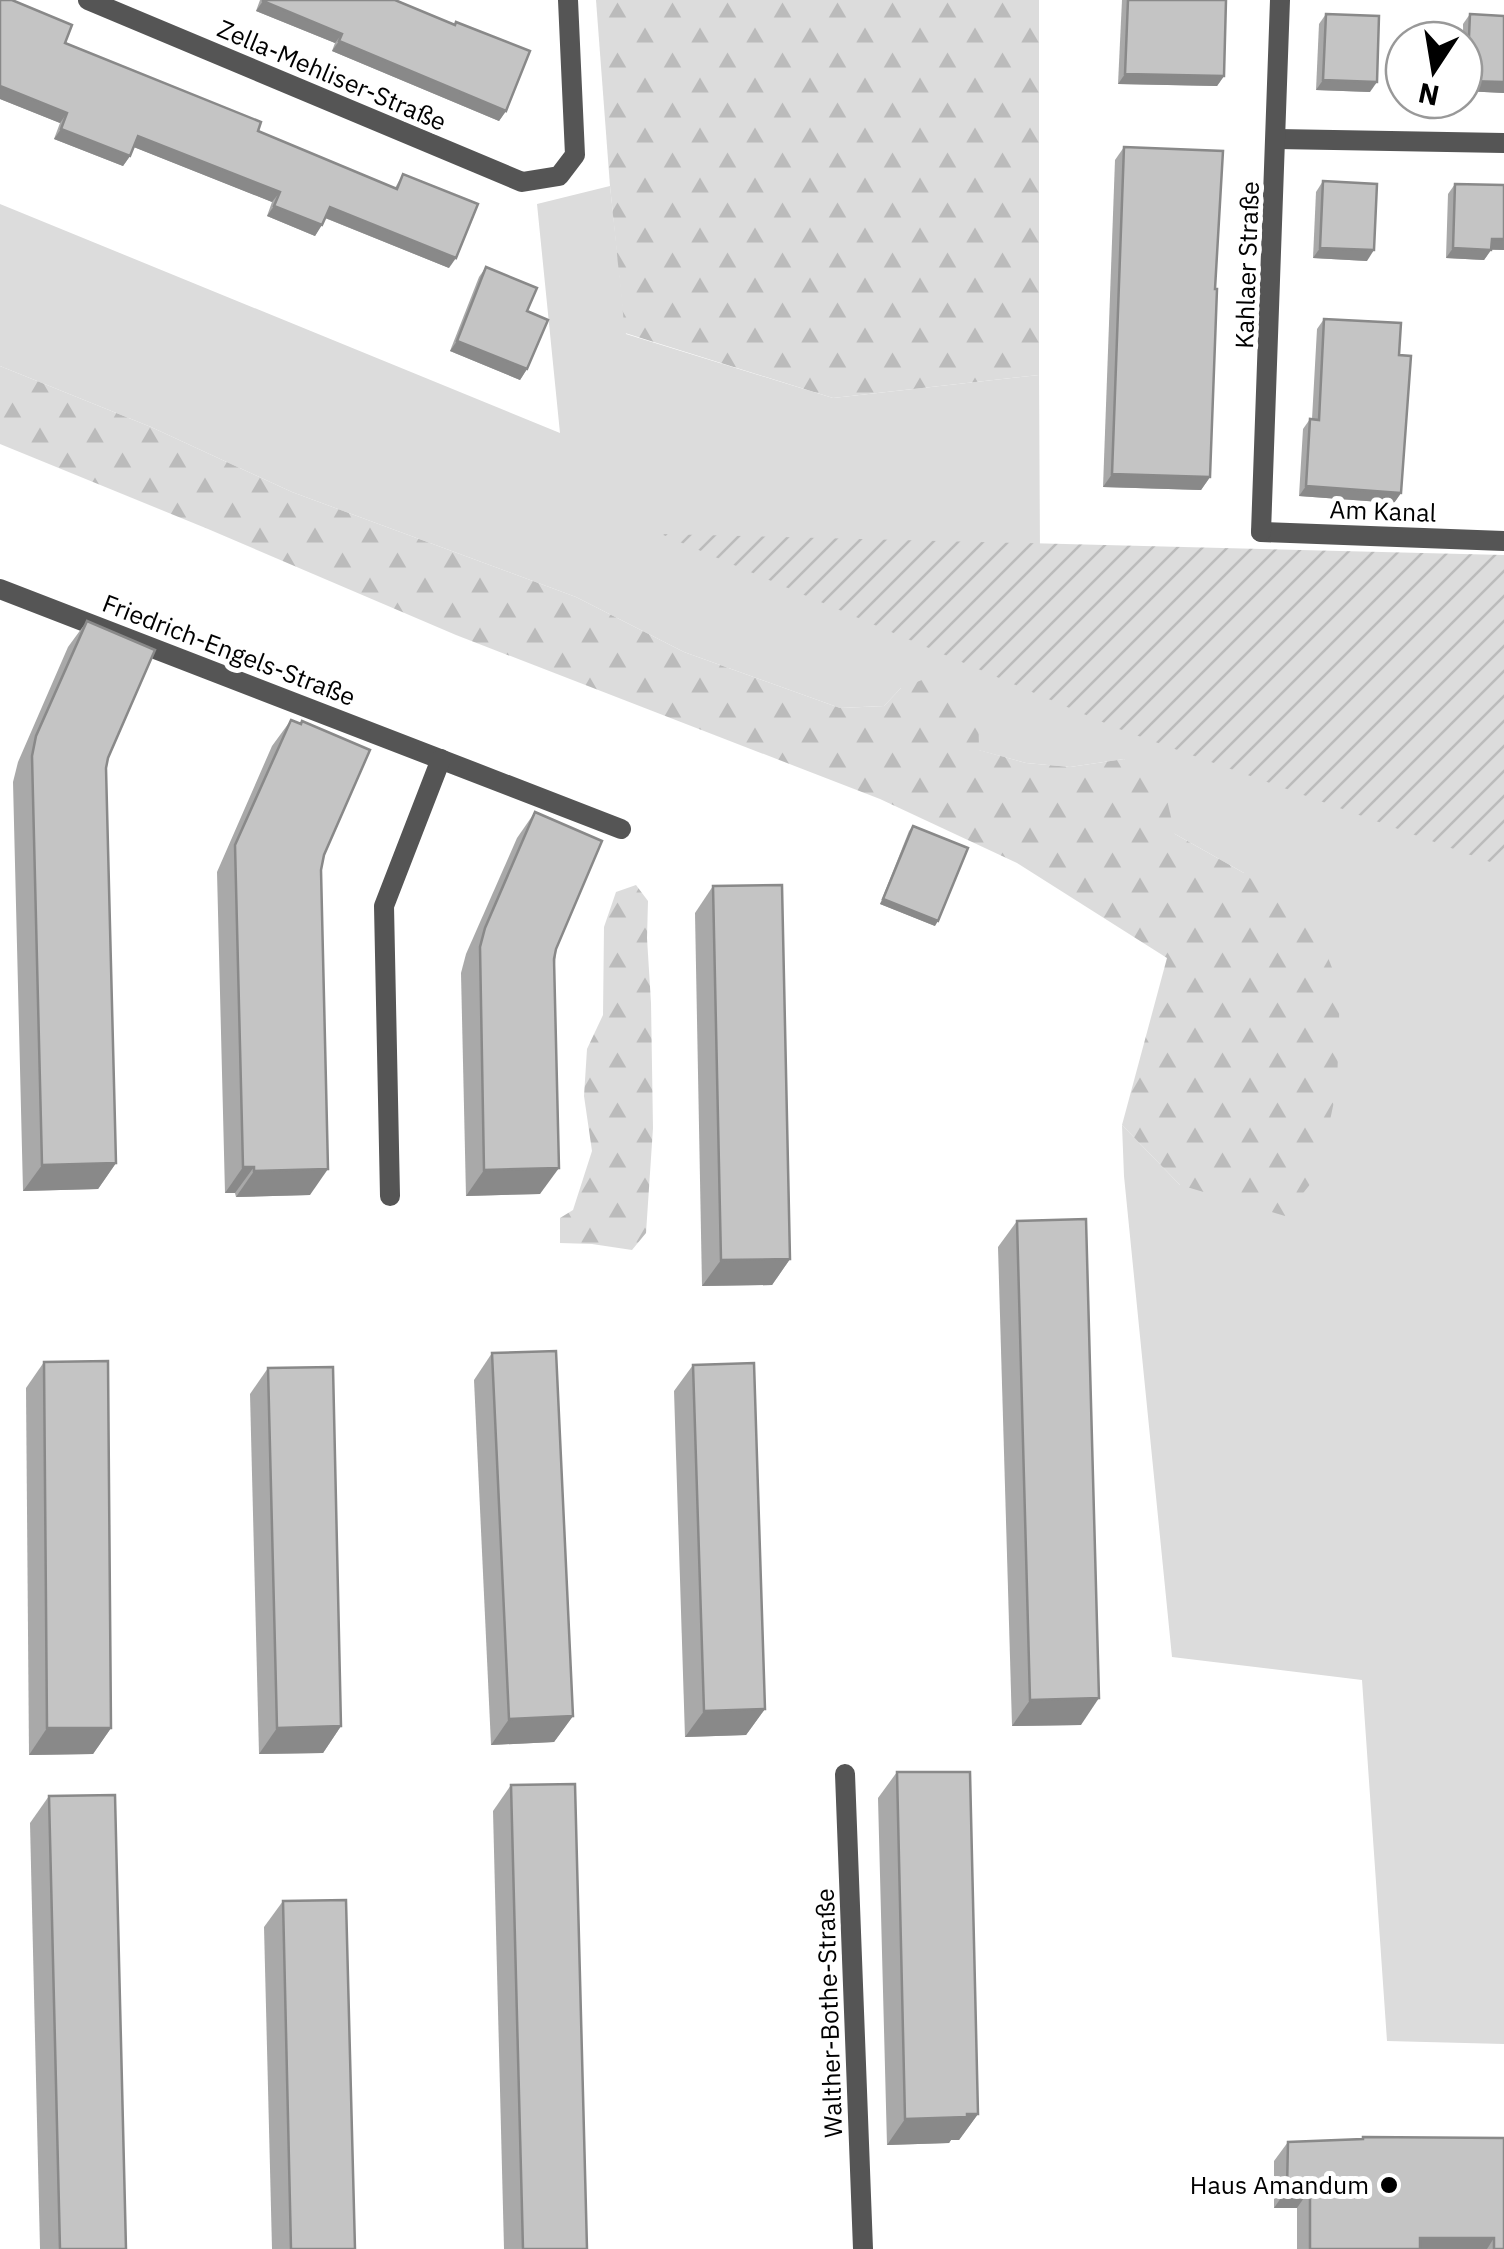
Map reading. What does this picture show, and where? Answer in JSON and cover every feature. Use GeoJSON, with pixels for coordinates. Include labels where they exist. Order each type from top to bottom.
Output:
{"type":"FeatureCollection","features":[{"type":"Feature","properties":{"kind":"street","name":"Zella-Mehliser-Straße"},"geometry":{"type":"LineString","coordinates":[[88,0],[522,182],[559,176],[575,155],[568,0]]}},
{"type":"Feature","properties":{"kind":"street","name":"Kahlaer Straße"},"geometry":{"type":"LineString","coordinates":[[1261,532],[1280,0]]}},
{"type":"Feature","properties":{"kind":"street"},"geometry":{"type":"LineString","coordinates":[[1277,139],[1504,144]]}},
{"type":"Feature","properties":{"kind":"street","name":"Am Kanal"},"geometry":{"type":"LineString","coordinates":[[1261,532],[1504,540]]}},
{"type":"Feature","properties":{"kind":"street","name":"Friedrich-Engels-Straße"},"geometry":{"type":"LineString","coordinates":[[0,589],[622,829]]}},
{"type":"Feature","properties":{"kind":"street"},"geometry":{"type":"LineString","coordinates":[[390,1196],[384,906],[440,759]]}},
{"type":"Feature","properties":{"kind":"street","name":"Walther-Bothe-Straße"},"geometry":{"type":"LineString","coordinates":[[845,1774],[863,2249]]}},
{"type":"Feature","properties":{"kind":"green space"},"geometry":{"type":"Polygon","coordinates":[[[596,0],[1039,0],[1039,375],[833,398],[625,333],[596,0]]]}},
{"type":"Feature","properties":{"kind":"green space"},"geometry":{"type":"Polygon","coordinates":[[[610,186],[626,334],[833,398],[1039,375],[1040,554],[1504,858],[1504,2044],[1387,2041],[1362,1680],[1172,1657],[1122,1125],[1180,1185],[1244,873],[1175,834],[1124,759],[1070,767],[1026,763],[978,750],[901,688],[884,706],[840,708],[684,652],[576,597],[292,492],[151,427],[0,366],[0,204],[560,433],[537,204],[610,186]]]}},
{"type":"Feature","properties":{"kind":"green space"},"geometry":{"type":"Polygon","coordinates":[[[0,366],[151,427],[292,492],[576,597],[684,652],[840,708],[884,706],[901,688],[935,675],[978,702],[979,750],[1026,763],[1070,767],[1124,759],[1163,783],[1175,834],[1244,873],[1319,935],[1340,988],[1337,1087],[1319,1173],[1285,1216],[1180,1185],[1122,1125],[1167,958],[1017,863],[880,799],[456,635],[0,444],[0,366]]]}},
{"type":"Feature","properties":{"kind":"green space"},"geometry":{"type":"Polygon","coordinates":[[[661,534],[1504,555],[1504,867],[1119,729],[661,534]]]}},
{"type":"Feature","properties":{"kind":"green space"},"geometry":{"type":"Polygon","coordinates":[[[636,885],[648,901],[651,1003],[653,1128],[646,1233],[632,1250],[560,1243],[560,1218],[573,1210],[592,1151],[584,1096],[587,1049],[603,1015],[604,927],[616,892],[636,885]]]}},
{"type":"Feature","properties":{"kind":"building"},"geometry":{"type":"Polygon","coordinates":[[[0,0],[12,0],[72,25],[65,43],[261,122],[258,131],[397,189],[403,174],[478,204],[456,258],[330,207],[322,225],[274,206],[280,192],[138,136],[130,156],[61,129],[67,113],[0,86],[0,0]]]}},
{"type":"Feature","properties":{"kind":"building"},"geometry":{"type":"Polygon","coordinates":[[[263,0],[395,0],[530,51],[506,111],[339,41],[342,34],[263,0]]]}},
{"type":"Feature","properties":{"kind":"building"},"geometry":{"type":"Polygon","coordinates":[[[1128,0],[1226,0],[1224,76],[1125,74],[1128,0]]]}},
{"type":"Feature","properties":{"kind":"building"},"geometry":{"type":"Polygon","coordinates":[[[1326,14],[1379,16],[1377,82],[1323,80],[1326,14]]]}},
{"type":"Feature","properties":{"kind":"building"},"geometry":{"type":"Polygon","coordinates":[[[1470,14],[1504,16],[1504,82],[1484,81],[1484,20],[1470,20],[1470,14]]]}},
{"type":"Feature","properties":{"kind":"building"},"geometry":{"type":"Polygon","coordinates":[[[1124,147],[1223,151],[1210,477],[1112,474],[1124,147]]]}},
{"type":"Feature","properties":{"kind":"building"},"geometry":{"type":"Polygon","coordinates":[[[1323,181],[1377,184],[1374,250],[1320,248],[1323,181]]]}},
{"type":"Feature","properties":{"kind":"building"},"geometry":{"type":"Polygon","coordinates":[[[1455,184],[1504,185],[1504,239],[1492,239],[1491,250],[1453,248],[1455,184]]]}},
{"type":"Feature","properties":{"kind":"building"},"geometry":{"type":"Polygon","coordinates":[[[486,267],[537,288],[527,311],[548,320],[527,369],[457,341],[486,267]]]}},
{"type":"Feature","properties":{"kind":"building"},"geometry":{"type":"Polygon","coordinates":[[[1324,319],[1401,323],[1399,355],[1411,356],[1401,493],[1306,486],[1310,419],[1319,420],[1324,319]]]}},
{"type":"Feature","properties":{"kind":"building"},"geometry":{"type":"Polygon","coordinates":[[[87,621],[155,650],[106,768],[116,1163],[42,1165],[32,756],[36,736],[87,621]]]}},
{"type":"Feature","properties":{"kind":"building"},"geometry":{"type":"Polygon","coordinates":[[[291,720],[370,750],[321,870],[328,1169],[254,1171],[254,1167],[243,1167],[235,845],[291,720]]]}},
{"type":"Feature","properties":{"kind":"building"},"geometry":{"type":"Polygon","coordinates":[[[535,812],[602,841],[554,959],[559,1168],[484,1170],[480,947],[535,812]]]}},
{"type":"Feature","properties":{"kind":"building"},"geometry":{"type":"Polygon","coordinates":[[[913,826],[968,848],[938,921],[883,899],[913,826]]]}},
{"type":"Feature","properties":{"kind":"building"},"geometry":{"type":"Polygon","coordinates":[[[782,885],[790,1259],[721,1260],[713,886],[782,885]]]}},
{"type":"Feature","properties":{"kind":"building"},"geometry":{"type":"Polygon","coordinates":[[[1086,1219],[1099,1698],[1030,1700],[1017,1221],[1086,1219]]]}},
{"type":"Feature","properties":{"kind":"building"},"geometry":{"type":"Polygon","coordinates":[[[556,1351],[573,1716],[509,1719],[492,1353],[556,1351]]]}},
{"type":"Feature","properties":{"kind":"building"},"geometry":{"type":"Polygon","coordinates":[[[108,1361],[111,1728],[47,1728],[44,1362],[108,1361]]]}},
{"type":"Feature","properties":{"kind":"building"},"geometry":{"type":"Polygon","coordinates":[[[754,1363],[765,1709],[704,1711],[693,1365],[754,1363]]]}},
{"type":"Feature","properties":{"kind":"building"},"geometry":{"type":"Polygon","coordinates":[[[333,1367],[341,1726],[277,1728],[268,1368],[333,1367]]]}},
{"type":"Feature","properties":{"kind":"building"},"geometry":{"type":"Polygon","coordinates":[[[897,1772],[970,1772],[978,2114],[967,2117],[905,2119],[897,1772]]]}},
{"type":"Feature","properties":{"kind":"building"},"geometry":{"type":"Polygon","coordinates":[[[575,1784],[587,2249],[523,2249],[511,1785],[575,1784]]]}},
{"type":"Feature","properties":{"kind":"building"},"geometry":{"type":"Polygon","coordinates":[[[115,1795],[126,2249],[60,2249],[49,1796],[115,1795]]]}},
{"type":"Feature","properties":{"kind":"building"},"geometry":{"type":"Polygon","coordinates":[[[346,1900],[355,2249],[291,2249],[283,1901],[346,1900]]]}},
{"type":"Feature","properties":{"kind":"building","name":"Haus Amandum"},"geometry":{"type":"Polygon","coordinates":[[[1363,2137],[1504,2138],[1504,2249],[1494,2249],[1494,2238],[1420,2238],[1420,2249],[1310,2249],[1310,2189],[1287,2189],[1288,2142],[1363,2137]]]}},
{"type":"Feature","properties":{"kind":"place","name":"Haus Amandum"},"geometry":{"type":"Point","coordinates":[1389,2185]}}]}
